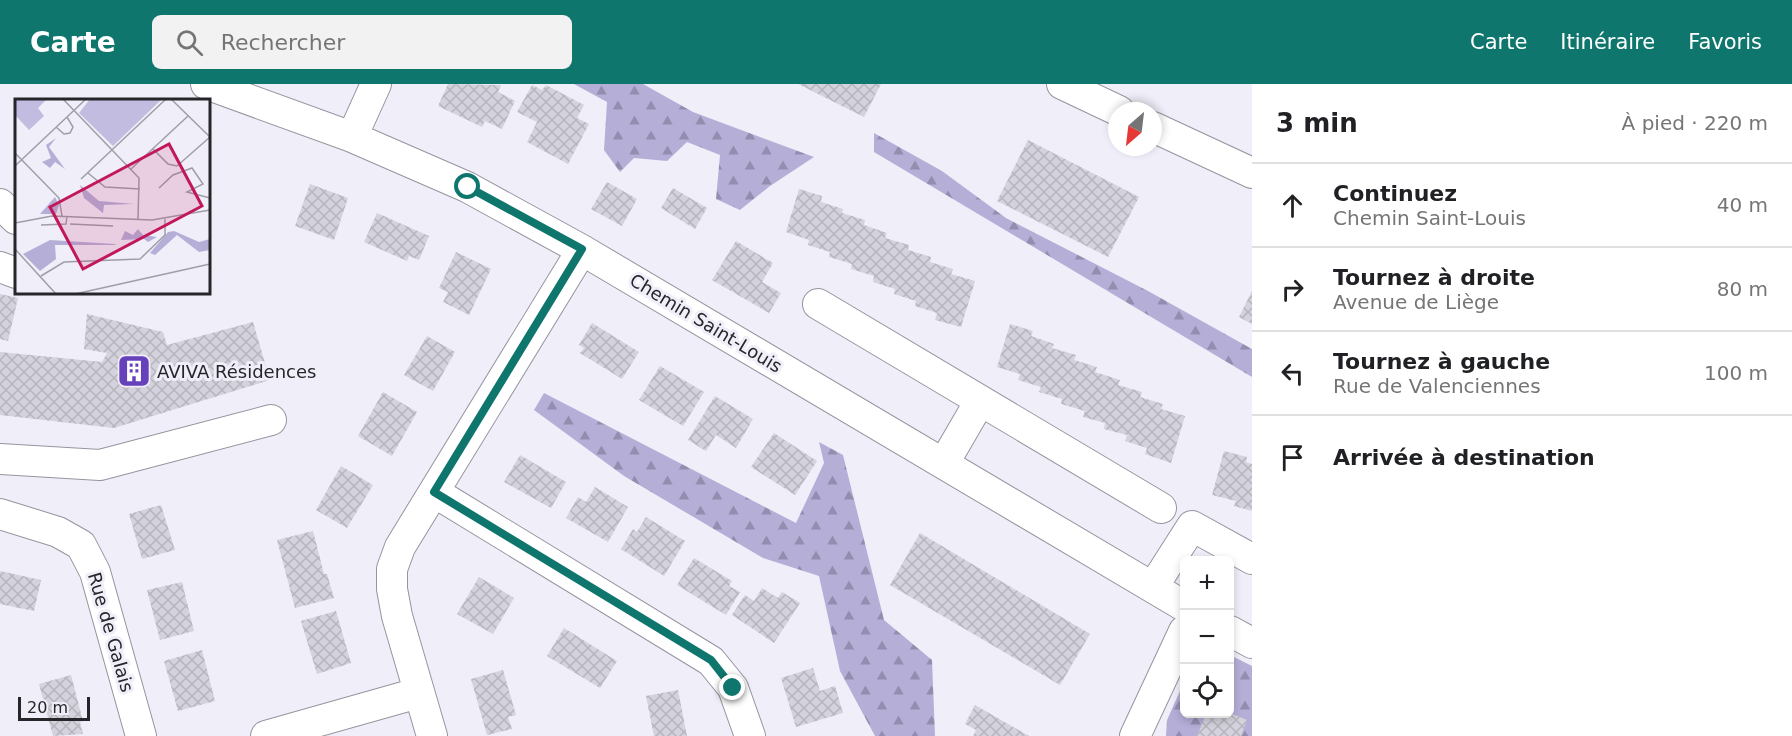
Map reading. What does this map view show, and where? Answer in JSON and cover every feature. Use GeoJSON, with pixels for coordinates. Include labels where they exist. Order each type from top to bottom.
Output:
{"type":"FeatureCollection","features":[{"type":"Feature","properties":{"kind":"street","name":"Chemin Saint-Louis"},"geometry":{"type":"LineString","coordinates":[[206,84],[352,137],[468,187],[582,249],[1180,603]]}},
{"type":"Feature","properties":{"kind":"street"},"geometry":{"type":"LineString","coordinates":[[352,137],[376,84]]}},
{"type":"Feature","properties":{"kind":"street"},"geometry":{"type":"LineString","coordinates":[[1062,84],[1108,106]]}},
{"type":"Feature","properties":{"kind":"street"},"geometry":{"type":"LineString","coordinates":[[1162,131],[1252,173]]}},
{"type":"Feature","properties":{"kind":"street"},"geometry":{"type":"LineString","coordinates":[[0,204],[15,218]]}},
{"type":"Feature","properties":{"kind":"street"},"geometry":{"type":"LineString","coordinates":[[432,736],[397,616],[392,589],[392,569],[400,547],[582,249]]}},
{"type":"Feature","properties":{"kind":"street"},"geometry":{"type":"LineString","coordinates":[[0,267],[15,273]]}},
{"type":"Feature","properties":{"kind":"street"},"geometry":{"type":"LineString","coordinates":[[818,304],[1161,508]]}},
{"type":"Feature","properties":{"kind":"street"},"geometry":{"type":"LineString","coordinates":[[944,463],[980,401]]}},
{"type":"Feature","properties":{"kind":"street"},"geometry":{"type":"LineString","coordinates":[[0,459],[100,465],[271,420]]}},
{"type":"Feature","properties":{"kind":"street"},"geometry":{"type":"LineString","coordinates":[[434,492],[711,660],[733,688],[750,736]]}},
{"type":"Feature","properties":{"kind":"street","name":"Rue de Galais"},"geometry":{"type":"LineString","coordinates":[[0,514],[58,532],[81,545],[95,572],[141,736]]}},
{"type":"Feature","properties":{"kind":"street"},"geometry":{"type":"LineString","coordinates":[[1153,587],[1192,526],[1252,559]]}},
{"type":"Feature","properties":{"kind":"street"},"geometry":{"type":"LineString","coordinates":[[1234,633],[1252,643]]}},
{"type":"Feature","properties":{"kind":"street"},"geometry":{"type":"LineString","coordinates":[[1135,736],[1180,642]]}},
{"type":"Feature","properties":{"kind":"street"},"geometry":{"type":"LineString","coordinates":[[266,736],[418,693]]}},
{"type":"Feature","properties":{"kind":"green space"},"geometry":{"type":"Polygon","coordinates":[[[574,84],[643,84],[693,112],[814,157],[770,186],[740,210],[716,199],[720,155],[687,142],[667,161],[634,158],[620,172],[604,150],[607,102],[574,84]]]}},
{"type":"Feature","properties":{"kind":"green space"},"geometry":{"type":"Polygon","coordinates":[[[874,133],[942,171],[1006,218],[1148,291],[1252,349],[1252,377],[874,152],[874,133]]]}},
{"type":"Feature","properties":{"kind":"green space"},"geometry":{"type":"Polygon","coordinates":[[[544,393],[796,523],[824,463],[819,442],[843,455],[884,620],[932,660],[935,736],[875,736],[840,671],[819,576],[763,558],[624,476],[534,410],[544,393]]]}},
{"type":"Feature","properties":{"kind":"green space"},"geometry":{"type":"Polygon","coordinates":[[[1234,657],[1252,666],[1252,736],[1166,736],[1167,720],[1180,691],[1180,718],[1234,718],[1234,657]]]}},
{"type":"Feature","properties":{"kind":"building"},"geometry":{"type":"Polygon","coordinates":[[[448,84],[501,85],[498,92],[515,101],[502,129],[485,121],[482,127],[438,106],[448,84]]]}},
{"type":"Feature","properties":{"kind":"building"},"geometry":{"type":"Polygon","coordinates":[[[798,84],[881,84],[864,117],[798,84]]]}},
{"type":"Feature","properties":{"kind":"building"},"geometry":{"type":"Polygon","coordinates":[[[532,85],[542,90],[546,85],[584,105],[577,118],[589,124],[568,164],[527,142],[537,122],[517,112],[532,85]]]}},
{"type":"Feature","properties":{"kind":"building"},"geometry":{"type":"Polygon","coordinates":[[[1028,140],[1139,197],[1108,257],[997,201],[1028,140]]]}},
{"type":"Feature","properties":{"kind":"building"},"geometry":{"type":"Polygon","coordinates":[[[607,182],[637,199],[622,226],[591,209],[607,182]]]}},
{"type":"Feature","properties":{"kind":"building"},"geometry":{"type":"Polygon","coordinates":[[[310,184],[348,198],[334,240],[295,226],[310,184]]]}},
{"type":"Feature","properties":{"kind":"building"},"geometry":{"type":"Polygon","coordinates":[[[673,188],[707,208],[695,229],[661,208],[673,188]]]}},
{"type":"Feature","properties":{"kind":"building"},"geometry":{"type":"Polygon","coordinates":[[[799,189],[822,196],[821,202],[843,209],[842,213],[865,220],[864,225],[887,233],[885,238],[909,245],[908,250],[931,257],[930,262],[953,269],[951,274],[975,281],[961,327],[935,320],[937,313],[915,306],[916,301],[894,294],[895,289],[873,282],[874,276],[851,269],[852,264],[829,257],[830,252],[808,245],[809,240],[786,232],[799,189]]]}},
{"type":"Feature","properties":{"kind":"building"},"geometry":{"type":"Polygon","coordinates":[[[377,213],[429,236],[419,260],[409,256],[407,261],[364,242],[377,213]]]}},
{"type":"Feature","properties":{"kind":"building"},"geometry":{"type":"Polygon","coordinates":[[[736,241],[773,263],[762,282],[781,293],[769,313],[712,280],[736,241]]]}},
{"type":"Feature","properties":{"kind":"building"},"geometry":{"type":"Polygon","coordinates":[[[456,252],[491,269],[469,315],[443,302],[448,292],[439,288],[456,252]]]}},
{"type":"Feature","properties":{"kind":"building"},"geometry":{"type":"Polygon","coordinates":[[[1252,291],[1252,324],[1239,317],[1252,291]]]}},
{"type":"Feature","properties":{"kind":"building"},"geometry":{"type":"Polygon","coordinates":[[[0,294],[18,298],[8,341],[0,339],[0,294]]]}},
{"type":"Feature","properties":{"kind":"building","name":"AVIVA Résidences"},"geometry":{"type":"Polygon","coordinates":[[[87,314],[163,332],[167,345],[253,322],[270,380],[114,428],[0,415],[0,352],[102,362],[107,353],[84,349],[87,314]]]}},
{"type":"Feature","properties":{"kind":"building"},"geometry":{"type":"Polygon","coordinates":[[[592,323],[639,352],[622,379],[580,353],[584,348],[579,345],[592,323]]]}},
{"type":"Feature","properties":{"kind":"building"},"geometry":{"type":"Polygon","coordinates":[[[1010,324],[1033,331],[1031,336],[1054,344],[1052,348],[1076,355],[1074,360],[1097,367],[1095,372],[1120,380],[1118,385],[1142,392],[1140,397],[1163,404],[1161,409],[1185,416],[1171,463],[1145,454],[1147,448],[1125,441],[1127,435],[1104,429],[1105,423],[1083,417],[1085,411],[1061,404],[1062,399],[1039,392],[1041,387],[1018,380],[1020,374],[997,367],[1010,324]]]}},
{"type":"Feature","properties":{"kind":"building"},"geometry":{"type":"Polygon","coordinates":[[[427,336],[455,352],[433,391],[404,375],[427,336]]]}},
{"type":"Feature","properties":{"kind":"building"},"geometry":{"type":"Polygon","coordinates":[[[660,366],[704,392],[683,426],[639,400],[660,366]]]}},
{"type":"Feature","properties":{"kind":"building"},"geometry":{"type":"Polygon","coordinates":[[[383,392],[417,412],[392,456],[358,436],[383,392]]]}},
{"type":"Feature","properties":{"kind":"building"},"geometry":{"type":"Polygon","coordinates":[[[715,396],[753,419],[736,448],[716,435],[706,451],[688,440],[715,396]]]}},
{"type":"Feature","properties":{"kind":"building"},"geometry":{"type":"Polygon","coordinates":[[[774,433],[817,461],[795,495],[751,467],[774,433]]]}},
{"type":"Feature","properties":{"kind":"building"},"geometry":{"type":"Polygon","coordinates":[[[1224,451],[1247,457],[1246,462],[1252,464],[1252,511],[1234,506],[1236,501],[1212,495],[1224,451]]]}},
{"type":"Feature","properties":{"kind":"building"},"geometry":{"type":"Polygon","coordinates":[[[520,455],[566,482],[551,508],[504,482],[520,455]]]}},
{"type":"Feature","properties":{"kind":"building"},"geometry":{"type":"Polygon","coordinates":[[[341,466],[373,485],[347,528],[316,510],[341,466]]]}},
{"type":"Feature","properties":{"kind":"building"},"geometry":{"type":"Polygon","coordinates":[[[595,487],[628,507],[608,542],[566,518],[578,497],[586,502],[595,487]]]}},
{"type":"Feature","properties":{"kind":"building"},"geometry":{"type":"Polygon","coordinates":[[[161,505],[175,550],[142,559],[129,514],[161,505]]]}},
{"type":"Feature","properties":{"kind":"building"},"geometry":{"type":"Polygon","coordinates":[[[646,517],[685,541],[664,576],[621,549],[633,529],[637,532],[646,517]]]}},
{"type":"Feature","properties":{"kind":"building"},"geometry":{"type":"Polygon","coordinates":[[[313,531],[324,574],[327,574],[334,598],[295,608],[277,540],[313,531]]]}},
{"type":"Feature","properties":{"kind":"building"},"geometry":{"type":"Polygon","coordinates":[[[920,533],[1090,634],[1060,685],[890,585],[920,533]]]}},
{"type":"Feature","properties":{"kind":"building"},"geometry":{"type":"Polygon","coordinates":[[[694,558],[732,581],[729,586],[740,592],[726,615],[677,585],[694,558]]]}},
{"type":"Feature","properties":{"kind":"building"},"geometry":{"type":"Polygon","coordinates":[[[0,571],[41,580],[34,611],[0,604],[0,571]]]}},
{"type":"Feature","properties":{"kind":"building"},"geometry":{"type":"Polygon","coordinates":[[[479,577],[514,598],[493,634],[457,614],[479,577]]]}},
{"type":"Feature","properties":{"kind":"building"},"geometry":{"type":"Polygon","coordinates":[[[182,582],[194,631],[160,640],[147,590],[182,582]]]}},
{"type":"Feature","properties":{"kind":"building"},"geometry":{"type":"Polygon","coordinates":[[[762,588],[778,598],[782,592],[800,603],[774,643],[732,615],[745,595],[754,601],[762,588]]]}},
{"type":"Feature","properties":{"kind":"building"},"geometry":{"type":"Polygon","coordinates":[[[336,611],[351,663],[317,674],[301,621],[336,611]]]}},
{"type":"Feature","properties":{"kind":"building"},"geometry":{"type":"Polygon","coordinates":[[[564,628],[617,661],[600,688],[547,656],[564,628]]]}},
{"type":"Feature","properties":{"kind":"building"},"geometry":{"type":"Polygon","coordinates":[[[202,650],[215,701],[178,711],[164,661],[202,650]]]}},
{"type":"Feature","properties":{"kind":"building"},"geometry":{"type":"Polygon","coordinates":[[[813,668],[820,691],[835,686],[843,713],[796,727],[781,678],[813,668]]]}},
{"type":"Feature","properties":{"kind":"building"},"geometry":{"type":"Polygon","coordinates":[[[503,670],[516,715],[508,717],[512,729],[487,735],[471,679],[503,670]]]}},
{"type":"Feature","properties":{"kind":"building"},"geometry":{"type":"Polygon","coordinates":[[[71,675],[83,721],[80,722],[83,734],[53,736],[39,684],[71,675]]]}},
{"type":"Feature","properties":{"kind":"building"},"geometry":{"type":"Polygon","coordinates":[[[678,690],[687,736],[654,736],[646,696],[678,690]]]}},
{"type":"Feature","properties":{"kind":"building"},"geometry":{"type":"Polygon","coordinates":[[[975,705],[1029,736],[973,736],[976,730],[965,724],[975,705]]]}},
{"type":"Feature","properties":{"kind":"building"},"geometry":{"type":"Polygon","coordinates":[[[1234,715],[1247,720],[1241,736],[1197,736],[1204,718],[1234,718],[1234,715]]]}},
{"type":"Feature","properties":{"kind":"place","name":"AVIVA Résidences"},"geometry":{"type":"Point","coordinates":[134,371]}},
{"type":"Feature","properties":{"kind":"route"},"geometry":{"type":"LineString","coordinates":[[468,187],[582,249],[434,492],[711,660],[733,688]]}}]}
